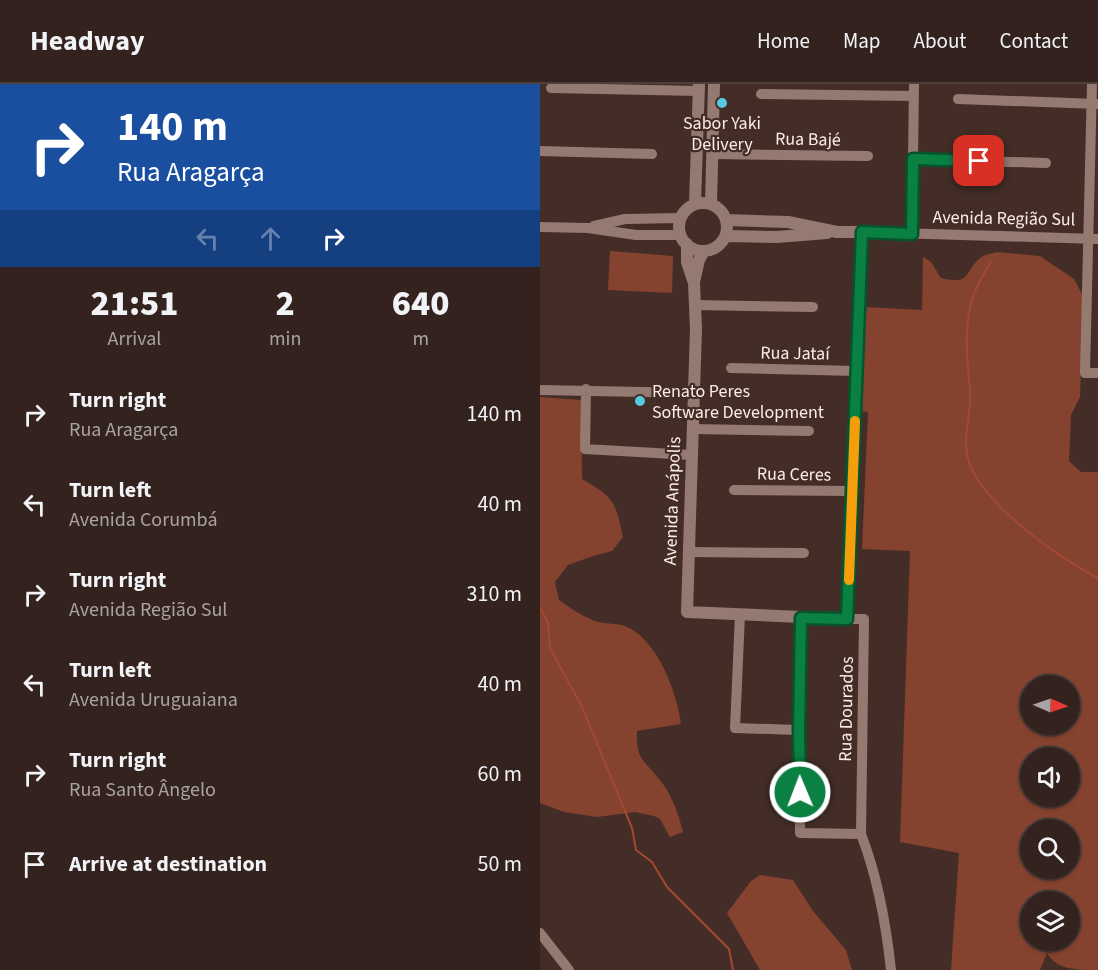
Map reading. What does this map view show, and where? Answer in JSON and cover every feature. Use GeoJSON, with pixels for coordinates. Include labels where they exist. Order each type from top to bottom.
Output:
{"type":"FeatureCollection","features":[{"type":"Feature","properties":{"kind":"street"},"geometry":{"type":"LineString","coordinates":[[711,204],[714,84]]}},
{"type":"Feature","properties":{"kind":"street"},"geometry":{"type":"LineString","coordinates":[[912,234],[915,84]]}},
{"type":"Feature","properties":{"kind":"street"},"geometry":{"type":"LineString","coordinates":[[1092,84],[1095,104],[1092,312],[1084,373],[1098,373]]}},
{"type":"Feature","properties":{"kind":"street"},"geometry":{"type":"LineString","coordinates":[[551,88],[699,88],[695,204]]}},
{"type":"Feature","properties":{"kind":"street"},"geometry":{"type":"LineString","coordinates":[[761,94],[914,96]]}},
{"type":"Feature","properties":{"kind":"street"},"geometry":{"type":"LineString","coordinates":[[958,99],[1095,104]]}},
{"type":"Feature","properties":{"kind":"street"},"geometry":{"type":"LineString","coordinates":[[540,151],[652,154]]}},
{"type":"Feature","properties":{"kind":"street","name":"Rua Bajé"},"geometry":{"type":"LineString","coordinates":[[712,154],[868,156]]}},
{"type":"Feature","properties":{"kind":"street"},"geometry":{"type":"LineString","coordinates":[[913,159],[1046,163]]}},
{"type":"Feature","properties":{"kind":"street"},"geometry":{"type":"LineString","coordinates":[[695,204],[711,204],[721,210],[727,220],[726,236],[716,248],[704,251],[693,249],[684,239],[679,226],[681,218],[695,204]]}},
{"type":"Feature","properties":{"kind":"street"},"geometry":{"type":"LineString","coordinates":[[588,228],[625,219],[681,218]]}},
{"type":"Feature","properties":{"kind":"street","name":"Avenida Região Sul"},"geometry":{"type":"LineString","coordinates":[[727,220],[788,222],[837,232]]}},
{"type":"Feature","properties":{"kind":"street"},"geometry":{"type":"LineString","coordinates":[[540,227],[588,228],[684,239]]}},
{"type":"Feature","properties":{"kind":"street"},"geometry":{"type":"LineString","coordinates":[[799,730],[735,728],[740,615],[847,619],[862,232]]}},
{"type":"Feature","properties":{"kind":"street","name":"Avenida Região Sul"},"geometry":{"type":"LineString","coordinates":[[726,236],[777,237],[862,232],[1094,238]]}},
{"type":"Feature","properties":{"kind":"street","name":"Avenida Anápolis"},"geometry":{"type":"LineString","coordinates":[[684,239],[687,262],[694,283]]}},
{"type":"Feature","properties":{"kind":"street","name":"Avenida Anápolis"},"geometry":{"type":"LineString","coordinates":[[704,251],[699,260],[694,283],[687,612],[740,615]]}},
{"type":"Feature","properties":{"kind":"street"},"geometry":{"type":"LineString","coordinates":[[695,305],[813,307]]}},
{"type":"Feature","properties":{"kind":"street","name":"Rua Jataí"},"geometry":{"type":"LineString","coordinates":[[731,368],[857,371]]}},
{"type":"Feature","properties":{"kind":"street"},"geometry":{"type":"LineString","coordinates":[[540,390],[586,389],[693,393]]}},
{"type":"Feature","properties":{"kind":"street"},"geometry":{"type":"LineString","coordinates":[[586,389],[585,449],[691,454]]}},
{"type":"Feature","properties":{"kind":"street"},"geometry":{"type":"LineString","coordinates":[[692,429],[809,431]]}},
{"type":"Feature","properties":{"kind":"street","name":"Rua Ceres"},"geometry":{"type":"LineString","coordinates":[[734,490],[853,491]]}},
{"type":"Feature","properties":{"kind":"street"},"geometry":{"type":"LineString","coordinates":[[688,552],[804,553]]}},
{"type":"Feature","properties":{"kind":"street"},"geometry":{"type":"LineString","coordinates":[[801,618],[800,833],[861,834],[873,864],[886,927],[891,970]]}},
{"type":"Feature","properties":{"kind":"street","name":"Rua Dourados"},"geometry":{"type":"LineString","coordinates":[[847,619],[864,619],[861,834]]}},
{"type":"Feature","properties":{"kind":"street"},"geometry":{"type":"LineString","coordinates":[[540,933],[569,970]]}},
{"type":"Feature","properties":{"kind":"shaded area"},"geometry":{"type":"Polygon","coordinates":[[[610,251],[673,256],[672,293],[608,290],[610,251]]]}},
{"type":"Feature","properties":{"kind":"shaded area"},"geometry":{"type":"Polygon","coordinates":[[[997,252],[1040,256],[1074,279],[1083,296],[1080,397],[1071,415],[1069,461],[1081,472],[1098,472],[1098,970],[1062,966],[1051,959],[1047,953],[1040,970],[951,970],[959,853],[900,842],[910,551],[862,549],[868,412],[860,411],[865,307],[922,310],[923,257],[931,262],[941,278],[957,280],[965,277],[974,264],[985,255],[997,252]]]}},
{"type":"Feature","properties":{"kind":"shaded area"},"geometry":{"type":"Polygon","coordinates":[[[540,397],[581,400],[582,479],[601,491],[612,502],[618,515],[623,537],[612,551],[568,565],[555,582],[559,600],[585,617],[602,623],[622,625],[645,640],[663,666],[675,696],[681,724],[637,731],[640,755],[667,789],[680,820],[683,832],[670,837],[660,819],[654,816],[635,812],[597,817],[564,812],[540,803],[540,397]]]}},
{"type":"Feature","properties":{"kind":"shaded area"},"geometry":{"type":"Polygon","coordinates":[[[760,875],[793,880],[813,911],[846,950],[852,970],[760,970],[727,913],[751,881],[760,875]]]}},
{"type":"Feature","properties":{"kind":"waterway"},"geometry":{"type":"LineString","coordinates":[[991,261],[976,290],[968,318],[967,354],[970,398],[966,446],[973,472],[985,490],[1021,526],[1062,557],[1098,578]]}},
{"type":"Feature","properties":{"kind":"waterway"},"geometry":{"type":"LineString","coordinates":[[540,607],[548,623],[550,648],[582,707],[632,828],[636,850],[652,862],[667,887],[729,949],[733,970]]}},
{"type":"Feature","properties":{"kind":"slow traffic"},"geometry":{"type":"LineString","coordinates":[[849,580],[855,421]]}},
{"type":"Feature","properties":{"kind":"place","name":"Sabor Yaki Delivery"},"geometry":{"type":"Point","coordinates":[722,103]}},
{"type":"Feature","properties":{"kind":"place","name":"Renato Peres Software Development"},"geometry":{"type":"Point","coordinates":[640,401]}},
{"type":"Feature","properties":{"kind":"route"},"geometry":{"type":"LineString","coordinates":[[800,792],[801,618],[847,619],[862,232],[912,234],[913,159],[979,161]]}}]}
